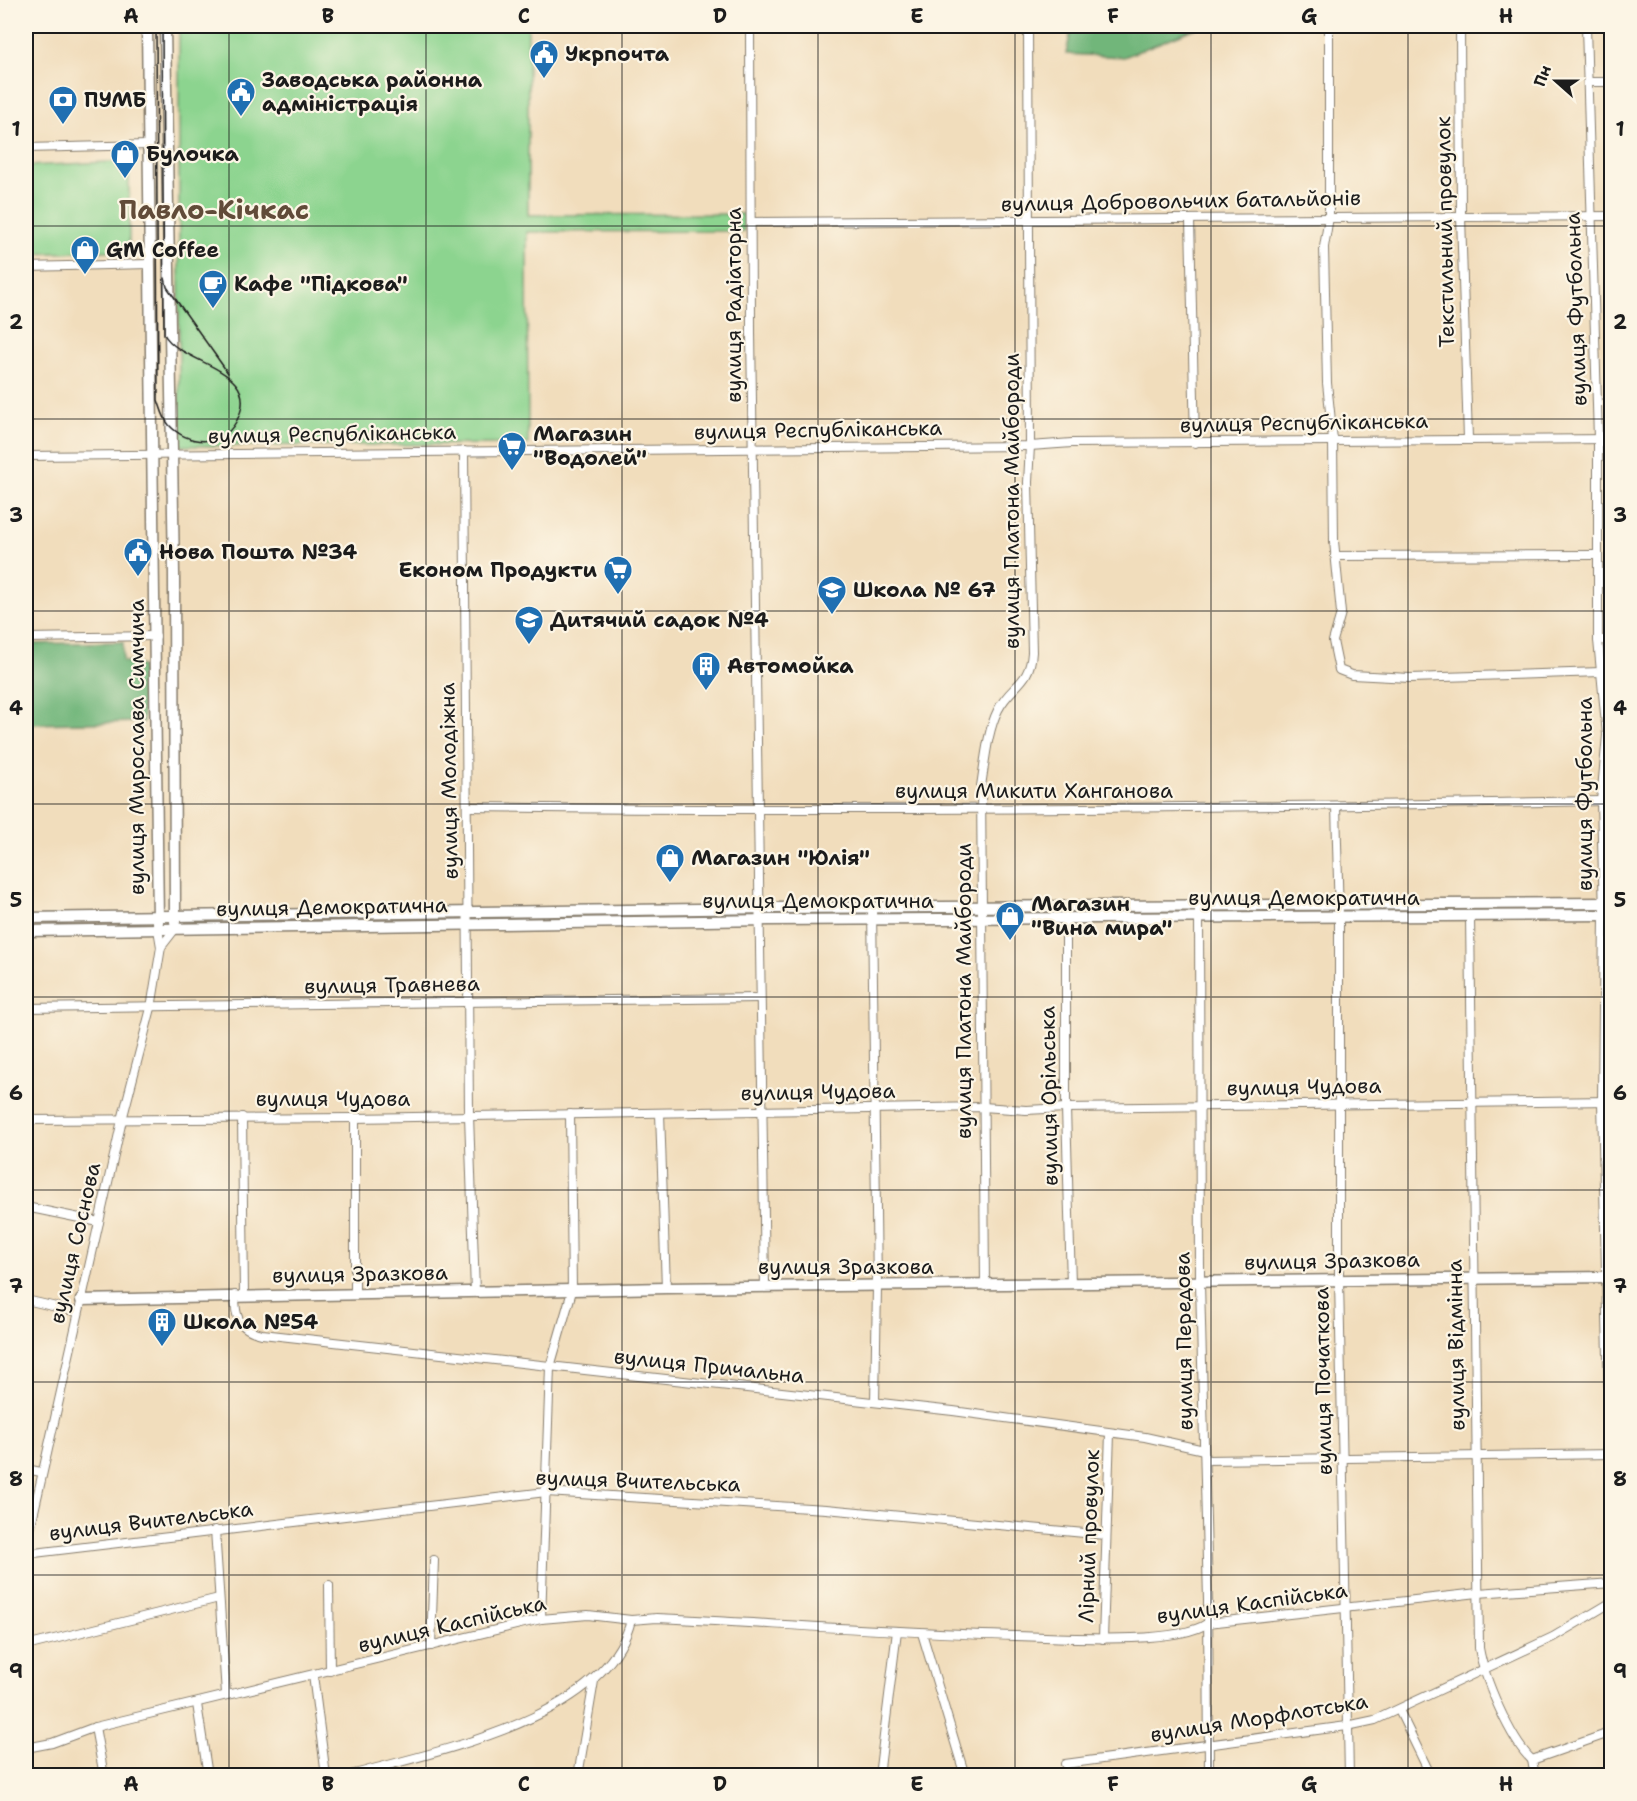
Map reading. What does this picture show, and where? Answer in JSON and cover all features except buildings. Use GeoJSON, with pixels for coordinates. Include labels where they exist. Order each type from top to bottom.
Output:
{"type":"FeatureCollection","features":[{"type":"Feature","properties":{"kind":"street","name":"вулиця Мирослава Симчича"},"geometry":{"type":"LineString","coordinates":[[147,26],[158,929]]}},
{"type":"Feature","properties":{"kind":"street","name":"вулиця Мирослава Симчича"},"geometry":{"type":"LineString","coordinates":[[165,26],[170,453],[174,574],[175,928]]}},
{"type":"Feature","properties":{"kind":"street","name":"вулиця Радіаторна"},"geometry":{"type":"LineString","coordinates":[[750,26],[759,920]]}},
{"type":"Feature","properties":{"kind":"street","name":"вулиця Платона Майбороди"},"geometry":{"type":"LineString","coordinates":[[985,1286],[981,786],[993,720],[1002,702],[1025,680],[1031,668],[1028,482],[1030,446],[1028,26]]}},
{"type":"Feature","properties":{"kind":"street"},"geometry":{"type":"LineString","coordinates":[[1329,26],[1329,217],[1324,247],[1327,383],[1333,440],[1335,556],[1341,613],[1333,641],[1335,663],[1339,670],[1352,675],[1410,678],[1601,672]]}},
{"type":"Feature","properties":{"kind":"street","name":"Текстильний провулок"},"geometry":{"type":"LineString","coordinates":[[1460,26],[1461,216],[1468,439]]}},
{"type":"Feature","properties":{"kind":"street","name":"вулиця Футбольна"},"geometry":{"type":"LineString","coordinates":[[1586,26],[1598,440],[1598,640],[1607,735],[1601,801],[1608,915],[1602,1101],[1608,1277],[1611,1527]]}},
{"type":"Feature","properties":{"kind":"street"},"geometry":{"type":"LineString","coordinates":[[1589,82],[1611,82]]}},
{"type":"Feature","properties":{"kind":"street"},"geometry":{"type":"LineString","coordinates":[[26,148],[149,145]]}},
{"type":"Feature","properties":{"kind":"street","name":"вулиця Добровольчих батальйонів"},"geometry":{"type":"LineString","coordinates":[[752,222],[1611,216]]}},
{"type":"Feature","properties":{"kind":"street"},"geometry":{"type":"LineString","coordinates":[[1190,219],[1195,444]]}},
{"type":"Feature","properties":{"kind":"street"},"geometry":{"type":"LineString","coordinates":[[26,267],[150,264]]}},
{"type":"Feature","properties":{"kind":"street","name":"вулиця Республіканська"},"geometry":{"type":"LineString","coordinates":[[26,456],[1030,446],[1072,443],[1195,444],[1333,440],[1611,439]]}},
{"type":"Feature","properties":{"kind":"street","name":"вулиця Молодіжна"},"geometry":{"type":"LineString","coordinates":[[464,451],[470,1001],[469,1115],[475,1292]]}},
{"type":"Feature","properties":{"kind":"street"},"geometry":{"type":"LineString","coordinates":[[1335,556],[1597,555]]}},
{"type":"Feature","properties":{"kind":"street"},"geometry":{"type":"LineString","coordinates":[[26,638],[156,636]]}},
{"type":"Feature","properties":{"kind":"street"},"geometry":{"type":"LineString","coordinates":[[1598,640],[1611,640]]}},
{"type":"Feature","properties":{"kind":"street","name":"вулиця Микити Ханганова"},"geometry":{"type":"LineString","coordinates":[[467,807],[758,811],[981,810],[1601,801]]}},
{"type":"Feature","properties":{"kind":"street","name":"вулиця Початкова"},"geometry":{"type":"LineString","coordinates":[[1336,806],[1340,918],[1339,1280],[1349,1776]]}},
{"type":"Feature","properties":{"kind":"street","name":"вулиця Демократична"},"geometry":{"type":"LineString","coordinates":[[26,918],[759,908],[1607,903]]}},
{"type":"Feature","properties":{"kind":"street","name":"вулиця Передова"},"geometry":{"type":"LineString","coordinates":[[1199,906],[1200,1283],[1209,1776]]}},
{"type":"Feature","properties":{"kind":"street","name":"вулиця Орільська"},"geometry":{"type":"LineString","coordinates":[[1066,907],[1066,1108],[1071,1284]]}},
{"type":"Feature","properties":{"kind":"street"},"geometry":{"type":"LineString","coordinates":[[872,908],[877,1287],[875,1402]]}},
{"type":"Feature","properties":{"kind":"street","name":"вулиця Демократична"},"geometry":{"type":"LineString","coordinates":[[26,931],[759,920],[1608,915]]}},
{"type":"Feature","properties":{"kind":"street","name":"вулиця Відмінна"},"geometry":{"type":"LineString","coordinates":[[1470,916],[1479,1648],[1484,1669],[1520,1747],[1532,1760]]}},
{"type":"Feature","properties":{"kind":"street"},"geometry":{"type":"LineString","coordinates":[[759,920],[764,1111],[765,1287]]}},
{"type":"Feature","properties":{"kind":"street"},"geometry":{"type":"LineString","coordinates":[[161,947],[175,928]]}},
{"type":"Feature","properties":{"kind":"street"},"geometry":{"type":"LineString","coordinates":[[158,929],[161,947]]}},
{"type":"Feature","properties":{"kind":"street","name":"вулиця Соснова"},"geometry":{"type":"LineString","coordinates":[[26,1547],[41,1472],[122,1120],[151,1008],[161,947]]}},
{"type":"Feature","properties":{"kind":"street","name":"вулиця Травнева"},"geometry":{"type":"LineString","coordinates":[[26,1008],[760,998]]}},
{"type":"Feature","properties":{"kind":"street","name":"вулиця Чудова"},"geometry":{"type":"LineString","coordinates":[[26,1120],[355,1118],[983,1107],[1016,1110],[1471,1101],[1611,1101]]}},
{"type":"Feature","properties":{"kind":"street"},"geometry":{"type":"LineString","coordinates":[[660,1113],[666,1288]]}},
{"type":"Feature","properties":{"kind":"street"},"geometry":{"type":"LineString","coordinates":[[541,1619],[550,1367],[572,1291],[570,1114]]}},
{"type":"Feature","properties":{"kind":"street","name":"вулиця Причальна"},"geometry":{"type":"LineString","coordinates":[[242,1117],[239,1296],[235,1316],[239,1323],[252,1332],[875,1402],[1145,1437],[1204,1450]]}},
{"type":"Feature","properties":{"kind":"street"},"geometry":{"type":"LineString","coordinates":[[355,1118],[355,1294]]}},
{"type":"Feature","properties":{"kind":"street"},"geometry":{"type":"LineString","coordinates":[[26,1207],[99,1222]]}},
{"type":"Feature","properties":{"kind":"street","name":"вулиця Зразкова"},"geometry":{"type":"LineString","coordinates":[[81,1300],[666,1288],[1608,1277]]}},
{"type":"Feature","properties":{"kind":"street"},"geometry":{"type":"LineString","coordinates":[[26,1300],[78,1312]]}},
{"type":"Feature","properties":{"kind":"street","name":"Лірний провулок"},"geometry":{"type":"LineString","coordinates":[[1103,1639],[1110,1433]]}},
{"type":"Feature","properties":{"kind":"street"},"geometry":{"type":"LineString","coordinates":[[1205,1460],[1610,1454]]}},
{"type":"Feature","properties":{"kind":"street"},"geometry":{"type":"LineString","coordinates":[[26,1469],[41,1472]]}},
{"type":"Feature","properties":{"kind":"street","name":"вулиця Вчительська"},"geometry":{"type":"LineString","coordinates":[[26,1554],[546,1492],[826,1509],[1106,1535]]}},
{"type":"Feature","properties":{"kind":"street"},"geometry":{"type":"LineString","coordinates":[[215,1530],[226,1694]]}},
{"type":"Feature","properties":{"kind":"street"},"geometry":{"type":"LineString","coordinates":[[431,1646],[434,1560]]}},
{"type":"Feature","properties":{"kind":"street","name":"вулиця Каспійська"},"geometry":{"type":"LineString","coordinates":[[26,1748],[52,1743],[95,1727],[197,1704],[226,1694],[541,1619],[588,1615],[631,1620],[657,1618],[922,1633],[1103,1639],[1187,1633],[1208,1623],[1478,1593],[1611,1583]]}},
{"type":"Feature","properties":{"kind":"street"},"geometry":{"type":"LineString","coordinates":[[329,1585],[330,1671]]}},
{"type":"Feature","properties":{"kind":"street"},"geometry":{"type":"LineString","coordinates":[[26,1646],[219,1598]]}},
{"type":"Feature","properties":{"kind":"street","name":"вулиця Морфлотська"},"geometry":{"type":"LineString","coordinates":[[1065,1764],[1347,1726],[1375,1720],[1553,1637],[1611,1602]]}},
{"type":"Feature","properties":{"kind":"street"},"geometry":{"type":"LineString","coordinates":[[347,1776],[442,1750],[548,1711],[594,1681],[620,1647],[631,1620]]}},
{"type":"Feature","properties":{"kind":"street"},"geometry":{"type":"LineString","coordinates":[[879,1776],[897,1631]]}},
{"type":"Feature","properties":{"kind":"street"},"geometry":{"type":"LineString","coordinates":[[922,1633],[965,1776]]}},
{"type":"Feature","properties":{"kind":"street"},"geometry":{"type":"LineString","coordinates":[[313,1675],[326,1776]]}},
{"type":"Feature","properties":{"kind":"street"},"geometry":{"type":"LineString","coordinates":[[578,1776],[594,1681]]}},
{"type":"Feature","properties":{"kind":"street"},"geometry":{"type":"LineString","coordinates":[[197,1704],[208,1776]]}},
{"type":"Feature","properties":{"kind":"street"},"geometry":{"type":"LineString","coordinates":[[1399,1710],[1431,1776]]}},
{"type":"Feature","properties":{"kind":"street"},"geometry":{"type":"LineString","coordinates":[[95,1727],[104,1776]]}},
{"type":"Feature","properties":{"kind":"street"},"geometry":{"type":"LineString","coordinates":[[1535,1776],[1532,1760],[1611,1732]]}},
{"type":"Feature","properties":{"kind":"green space"},"geometry":{"type":"Polygon","coordinates":[[[179,26],[528,26],[528,215],[744,214],[744,231],[527,232],[528,444],[179,446],[179,26]]]}},
{"type":"Feature","properties":{"kind":"green space"},"geometry":{"type":"Polygon","coordinates":[[[1072,26],[1201,26],[1124,57],[1066,54],[1072,26]]]}},
{"type":"Feature","properties":{"kind":"green space"},"geometry":{"type":"Polygon","coordinates":[[[129,161],[129,250],[32,254],[28,166],[129,161]]]}},
{"type":"Feature","properties":{"kind":"green space"},"geometry":{"type":"Polygon","coordinates":[[[123,642],[123,661],[142,666],[143,722],[26,724],[26,644],[123,642]]]}},
{"type":"Feature","properties":{"kind":"tram line"},"geometry":{"type":"LineString","coordinates":[[156,26],[158,400],[165,419],[176,432],[194,440],[213,440],[230,430],[236,422],[242,404],[240,390],[231,379],[186,353],[164,334],[162,26]]}},
{"type":"Feature","properties":{"kind":"tram line"},"geometry":{"type":"LineString","coordinates":[[165,278],[167,287],[228,373]]}},
{"type":"Feature","properties":{"kind":"place","name":"Укрпочта"},"geometry":{"type":"Point","coordinates":[544,80]}},
{"type":"Feature","properties":{"kind":"place","name":"Заводська районна адміністрація"},"geometry":{"type":"Point","coordinates":[241,118]}},
{"type":"Feature","properties":{"kind":"place","name":"ПУМБ"},"geometry":{"type":"Point","coordinates":[63,126]}},
{"type":"Feature","properties":{"kind":"place","name":"Булочка"},"geometry":{"type":"Point","coordinates":[125,180]}},
{"type":"Feature","properties":{"kind":"place","name":"GM Coffee"},"geometry":{"type":"Point","coordinates":[85,276]}},
{"type":"Feature","properties":{"kind":"place","name":"Кафе \"Підкова\""},"geometry":{"type":"Point","coordinates":[213,310]}},
{"type":"Feature","properties":{"kind":"place","name":"Магазин \"Водолей\""},"geometry":{"type":"Point","coordinates":[512,472]}},
{"type":"Feature","properties":{"kind":"place","name":"Нова Пошта №34"},"geometry":{"type":"Point","coordinates":[138,578]}},
{"type":"Feature","properties":{"kind":"place","name":"Економ Продукти"},"geometry":{"type":"Point","coordinates":[618,596]}},
{"type":"Feature","properties":{"kind":"place","name":"Школа № 67"},"geometry":{"type":"Point","coordinates":[832,616]}},
{"type":"Feature","properties":{"kind":"place","name":"Дитячий садок №4"},"geometry":{"type":"Point","coordinates":[529,646]}},
{"type":"Feature","properties":{"kind":"place","name":"Автомойка"},"geometry":{"type":"Point","coordinates":[706,692]}},
{"type":"Feature","properties":{"kind":"place","name":"Магазин \"Юлія\""},"geometry":{"type":"Point","coordinates":[670,884]}},
{"type":"Feature","properties":{"kind":"place","name":"Магазин \"Вина мира\""},"geometry":{"type":"Point","coordinates":[1010,942]}},
{"type":"Feature","properties":{"kind":"place","name":"Школа №54"},"geometry":{"type":"Point","coordinates":[162,1348]}},
{"type":"Feature","properties":{"kind":"district","name":"Павло-Кічкас"},"geometry":{"type":"Point","coordinates":[214,210]}}]}
